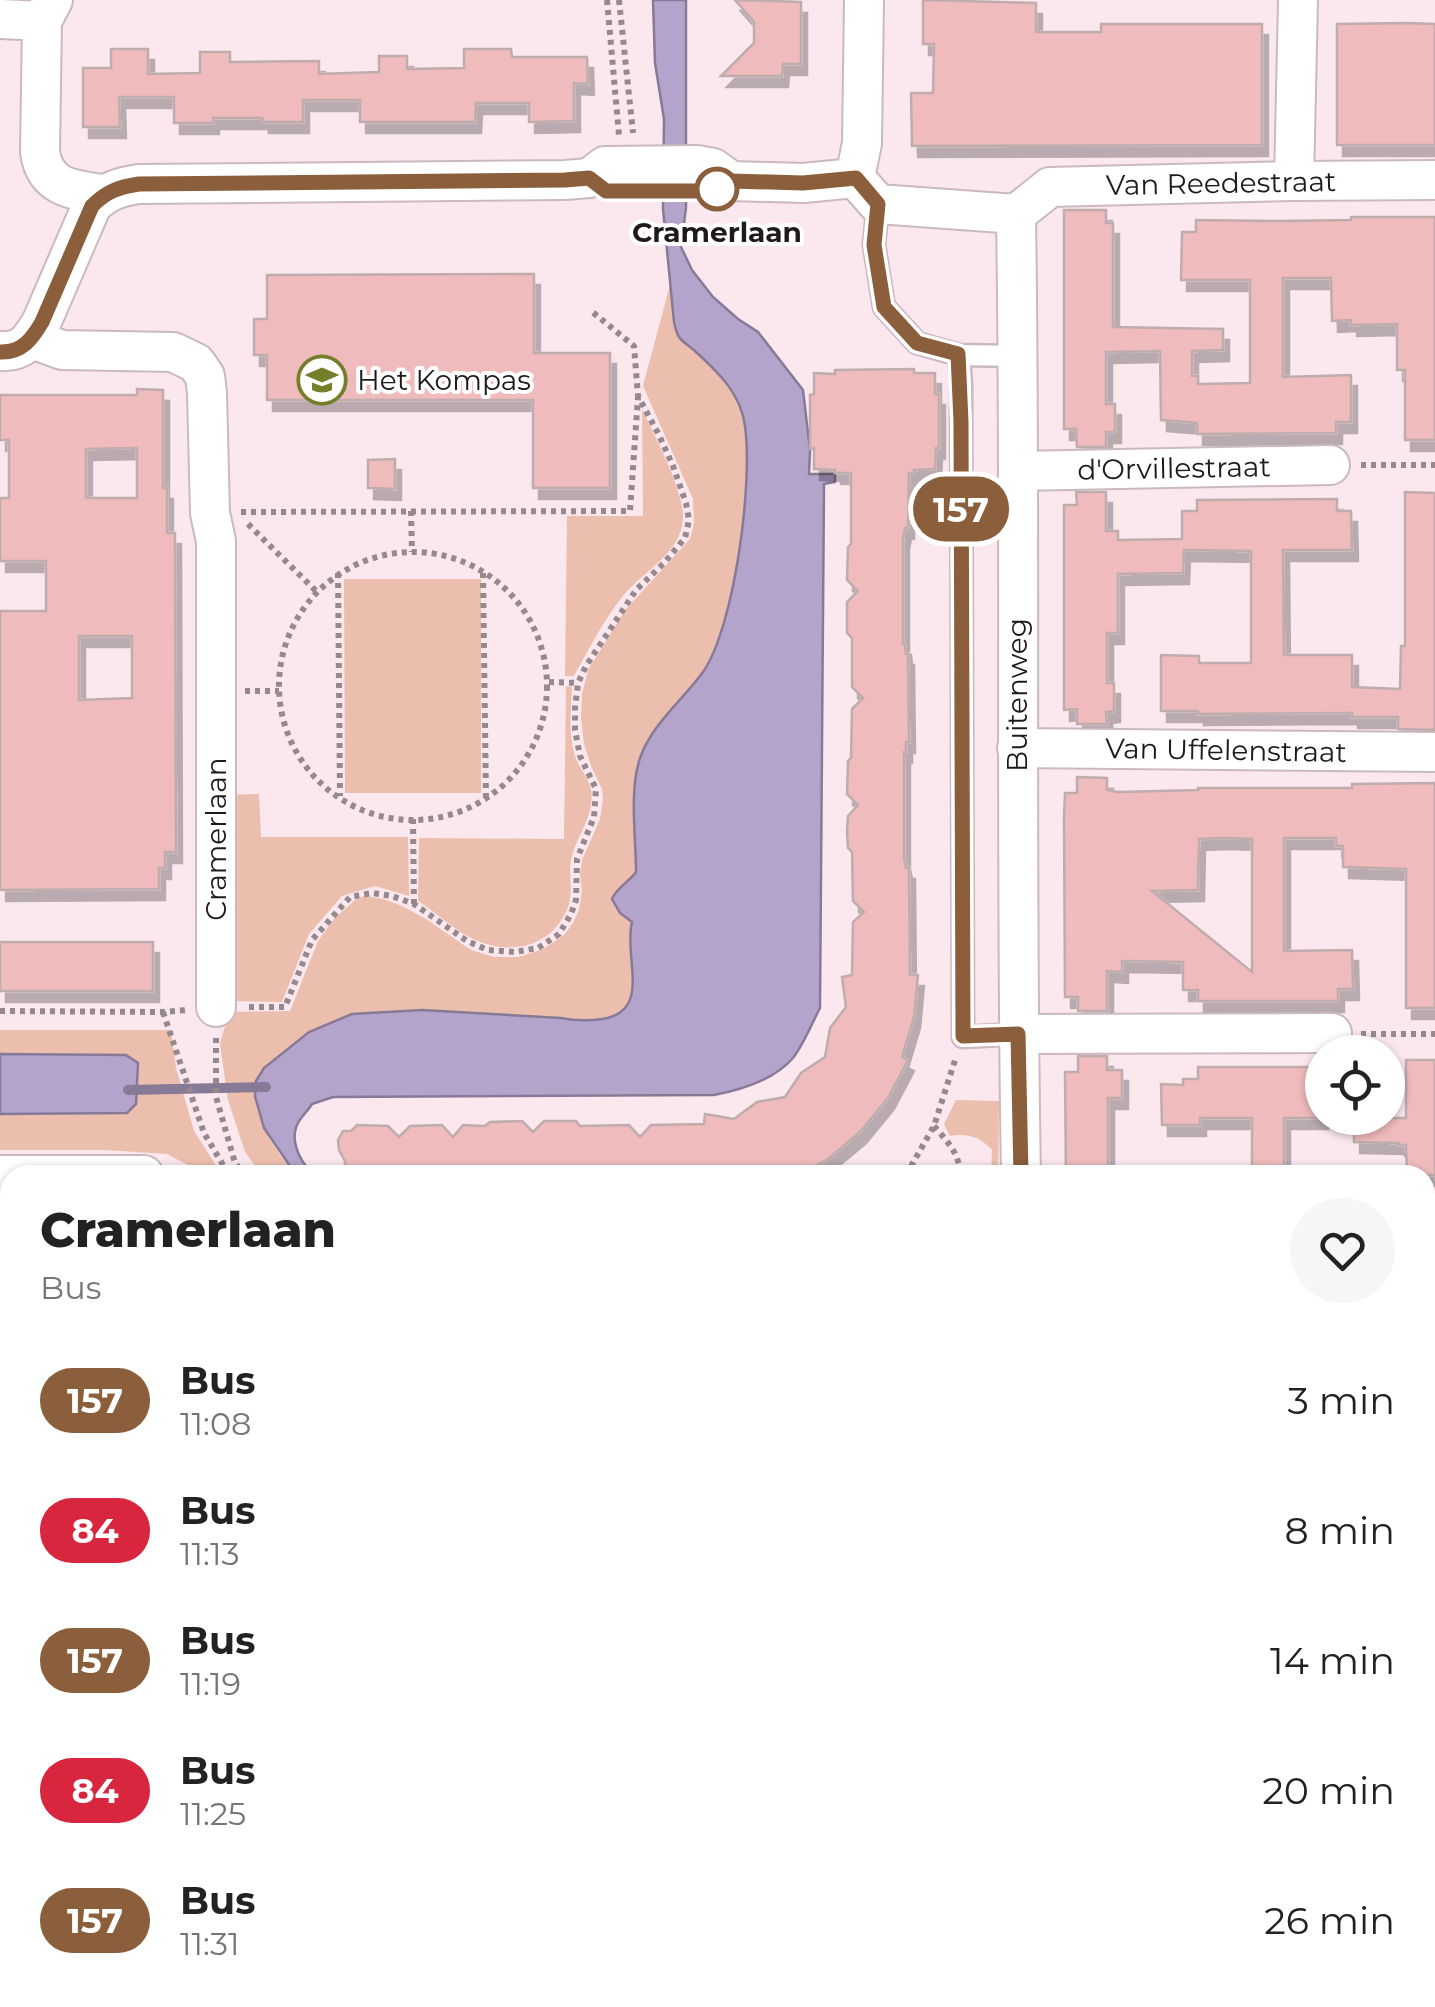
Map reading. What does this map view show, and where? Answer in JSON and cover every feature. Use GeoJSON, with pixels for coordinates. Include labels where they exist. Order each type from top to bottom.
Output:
{"type":"FeatureCollection","features":[{"type":"Feature","properties":{"kind":"street"},"geometry":{"type":"LineString","coordinates":[[864,0],[862,143],[866,191]]}},
{"type":"Feature","properties":{"kind":"street"},"geometry":{"type":"LineString","coordinates":[[1294,181],[1298,0]]}},
{"type":"Feature","properties":{"kind":"street"},"geometry":{"type":"LineString","coordinates":[[0,19],[47,11],[42,166],[59,183],[74,190],[104,194]]}},
{"type":"Feature","properties":{"kind":"street"},"geometry":{"type":"LineString","coordinates":[[16,345],[42,322],[92,206],[104,194],[139,184],[589,178],[606,191],[634,161],[720,180],[803,183],[1016,214]]}},
{"type":"Feature","properties":{"kind":"street","name":"Van Reedestraat"},"geometry":{"type":"LineString","coordinates":[[1016,214],[1050,187],[1435,180]]}},
{"type":"Feature","properties":{"kind":"street","name":"Buitenweg"},"geometry":{"type":"LineString","coordinates":[[1016,214],[1021,1165]]}},
{"type":"Feature","properties":{"kind":"street","name":"Cramerlaan"},"geometry":{"type":"LineString","coordinates":[[16,345],[173,352],[196,363],[205,376],[210,513],[216,541],[216,1007]]}},
{"type":"Feature","properties":{"kind":"street","name":"d'Orvillestraat"},"geometry":{"type":"LineString","coordinates":[[1018,471],[1330,465]]}},
{"type":"Feature","properties":{"kind":"street","name":"Van Uffelenstraat"},"geometry":{"type":"LineString","coordinates":[[1016,748],[1435,752]]}},
{"type":"Feature","properties":{"kind":"street"},"geometry":{"type":"LineString","coordinates":[[1018,1034],[1332,1034]]}},
{"type":"Feature","properties":{"kind":"lane"},"geometry":{"type":"LineString","coordinates":[[866,191],[884,307],[917,343],[958,354],[1018,356]]}},
{"type":"Feature","properties":{"kind":"lane","name":"Buitenweg"},"geometry":{"type":"LineString","coordinates":[[958,354],[963,1036]]}},
{"type":"Feature","properties":{"kind":"lane"},"geometry":{"type":"LineString","coordinates":[[963,1036],[1018,1034]]}},
{"type":"Feature","properties":{"kind":"path"},"geometry":{"type":"LineString","coordinates":[[607,0],[634,161]]}},
{"type":"Feature","properties":{"kind":"path"},"geometry":{"type":"LineString","coordinates":[[618,0],[634,161]]}},
{"type":"Feature","properties":{"kind":"path"},"geometry":{"type":"LineString","coordinates":[[318,593],[236,512],[630,511],[638,396],[634,346],[590,310]]}},
{"type":"Feature","properties":{"kind":"path"},"geometry":{"type":"LineString","coordinates":[[0,1011],[163,1012],[285,1007],[312,940],[350,898],[372,893],[414,904],[467,942],[488,950],[514,952],[538,948],[560,934],[576,900],[577,860],[594,817],[596,789],[580,756],[575,730],[578,683],[636,590],[685,538],[689,520],[673,466],[638,396]]}},
{"type":"Feature","properties":{"kind":"path"},"geometry":{"type":"LineString","coordinates":[[1330,465],[1435,465]]}},
{"type":"Feature","properties":{"kind":"path"},"geometry":{"type":"LineString","coordinates":[[411,512],[412,552]]}},
{"type":"Feature","properties":{"kind":"path"},"geometry":{"type":"LineString","coordinates":[[433,554],[484,572],[505,588],[530,620],[545,658],[549,682],[548,711],[532,750],[508,782],[468,809],[443,818],[413,819],[387,818],[366,811],[321,785],[290,742],[282,719],[280,666],[296,619],[338,574],[380,556],[433,554]]}},
{"type":"Feature","properties":{"kind":"path"},"geometry":{"type":"LineString","coordinates":[[484,572],[486,799]]}},
{"type":"Feature","properties":{"kind":"path"},"geometry":{"type":"LineString","coordinates":[[338,574],[340,797]]}},
{"type":"Feature","properties":{"kind":"path"},"geometry":{"type":"LineString","coordinates":[[549,682],[578,683]]}},
{"type":"Feature","properties":{"kind":"path"},"geometry":{"type":"LineString","coordinates":[[413,819],[414,904]]}},
{"type":"Feature","properties":{"kind":"path"},"geometry":{"type":"LineString","coordinates":[[216,1007],[216,1097],[237,1165]]}},
{"type":"Feature","properties":{"kind":"path"},"geometry":{"type":"LineString","coordinates":[[163,1012],[204,1133],[223,1165]]}},
{"type":"Feature","properties":{"kind":"path"},"geometry":{"type":"LineString","coordinates":[[1332,1034],[1435,1034]]}},
{"type":"Feature","properties":{"kind":"path"},"geometry":{"type":"LineString","coordinates":[[912,1165],[934,1126],[963,1036]]}},
{"type":"Feature","properties":{"kind":"path"},"geometry":{"type":"LineString","coordinates":[[934,1126],[961,1165]]}},
{"type":"Feature","properties":{"kind":"shaded area"},"geometry":{"type":"Polygon","coordinates":[[[653,0],[686,0],[686,208],[681,247],[692,270],[713,297],[758,332],[803,390],[809,474],[835,474],[835,482],[824,484],[820,1008],[801,1046],[785,1066],[735,1090],[714,1095],[333,1097],[312,1104],[297,1124],[296,1148],[306,1165],[289,1165],[264,1128],[255,1096],[256,1081],[264,1068],[309,1032],[352,1014],[422,1010],[597,1020],[618,1014],[632,994],[632,922],[620,913],[612,899],[636,872],[637,771],[652,734],[703,672],[724,622],[744,516],[747,451],[743,414],[734,394],[676,331],[663,209],[664,119],[655,63],[653,0]]]}},
{"type":"Feature","properties":{"kind":"shaded area"},"geometry":{"type":"Polygon","coordinates":[[[671,281],[679,337],[721,375],[741,410],[747,458],[744,516],[736,574],[705,670],[652,734],[635,777],[636,872],[615,891],[633,922],[633,981],[627,1006],[618,1014],[586,1020],[422,1010],[353,1014],[256,1081],[258,1107],[266,1131],[288,1165],[255,1165],[245,1152],[228,1100],[220,1044],[229,1012],[290,1011],[318,941],[355,900],[364,896],[402,906],[471,950],[494,957],[519,957],[543,949],[564,935],[573,923],[582,890],[582,860],[600,819],[603,800],[584,744],[582,694],[588,670],[626,609],[690,539],[694,523],[693,499],[643,386],[671,281]]]}},
{"type":"Feature","properties":{"kind":"shaded area"},"geometry":{"type":"Polygon","coordinates":[[[642,409],[679,493],[681,530],[669,552],[616,606],[574,676],[565,676],[567,516],[643,516],[642,409]]]}},
{"type":"Feature","properties":{"kind":"shaded area"},"geometry":{"type":"Polygon","coordinates":[[[344,579],[481,579],[481,793],[345,793],[344,579]]]}},
{"type":"Feature","properties":{"kind":"shaded area"},"geometry":{"type":"Polygon","coordinates":[[[566,686],[572,687],[573,747],[592,799],[572,856],[567,910],[549,934],[538,941],[512,947],[483,943],[418,901],[419,838],[564,839],[566,686]]]}},
{"type":"Feature","properties":{"kind":"shaded area"},"geometry":{"type":"Polygon","coordinates":[[[259,794],[261,837],[408,837],[409,896],[375,886],[342,896],[309,934],[282,1002],[228,1001],[228,795],[259,794]]]}},
{"type":"Feature","properties":{"kind":"shaded area"},"geometry":{"type":"Polygon","coordinates":[[[0,1030],[171,1030],[176,1068],[194,1131],[216,1165],[187,1165],[167,1154],[0,1150],[0,1114],[127,1113],[126,1055],[0,1054],[0,1030]]]}},
{"type":"Feature","properties":{"kind":"shaded area"},"geometry":{"type":"Polygon","coordinates":[[[0,1054],[126,1055],[138,1063],[136,1104],[127,1113],[0,1114],[0,1054]]]}},
{"type":"Feature","properties":{"kind":"shaded area"},"geometry":{"type":"Polygon","coordinates":[[[956,1100],[999,1101],[998,1165],[991,1165],[992,1150],[978,1139],[950,1136],[944,1124],[956,1100]]]}},
{"type":"Feature","properties":{"kind":"building"},"geometry":{"type":"Polygon","coordinates":[[[735,0],[801,2],[801,64],[783,64],[782,76],[721,76],[754,43],[754,22],[735,0]]]}},
{"type":"Feature","properties":{"kind":"building"},"geometry":{"type":"Polygon","coordinates":[[[923,0],[1036,3],[1036,32],[1101,32],[1101,24],[1262,24],[1262,145],[912,146],[911,93],[933,93],[934,44],[923,44],[923,0]]]}},
{"type":"Feature","properties":{"kind":"building"},"geometry":{"type":"Polygon","coordinates":[[[1337,24],[1435,24],[1435,145],[1337,145],[1337,24]]]}},
{"type":"Feature","properties":{"kind":"building"},"geometry":{"type":"Polygon","coordinates":[[[111,49],[148,49],[148,74],[200,73],[200,52],[230,52],[230,62],[319,61],[319,74],[379,72],[379,56],[407,56],[407,69],[464,68],[464,49],[511,49],[512,57],[587,57],[588,84],[574,83],[574,121],[529,122],[529,103],[476,103],[475,122],[360,122],[360,100],[303,100],[303,122],[213,118],[213,123],[174,123],[174,97],[119,97],[120,127],[83,127],[83,68],[111,68],[111,49]]]}},
{"type":"Feature","properties":{"kind":"building"},"geometry":{"type":"Polygon","coordinates":[[[1064,210],[1106,210],[1106,223],[1113,223],[1113,327],[1223,329],[1223,350],[1192,351],[1192,376],[1198,376],[1198,384],[1250,383],[1250,280],[1181,280],[1182,232],[1196,232],[1196,220],[1435,217],[1435,440],[1405,440],[1405,370],[1397,370],[1397,324],[1351,325],[1351,320],[1332,321],[1331,278],[1283,278],[1283,377],[1351,375],[1351,422],[1336,422],[1336,433],[1197,434],[1197,423],[1161,420],[1160,351],[1106,352],[1106,404],[1115,404],[1115,432],[1106,432],[1106,447],[1077,447],[1076,429],[1064,429],[1064,210]]]}},
{"type":"Feature","properties":{"kind":"building"},"geometry":{"type":"Polygon","coordinates":[[[534,274],[534,353],[610,353],[610,488],[533,488],[533,400],[267,400],[267,355],[254,355],[254,319],[267,319],[267,275],[534,274]]]}},
{"type":"Feature","properties":{"kind":"building"},"geometry":{"type":"Polygon","coordinates":[[[914,369],[914,373],[935,373],[935,394],[939,394],[935,469],[909,473],[908,528],[903,538],[903,644],[908,654],[909,742],[904,752],[904,858],[909,868],[910,975],[918,975],[914,1017],[902,1057],[908,1060],[888,1098],[860,1132],[817,1165],[345,1165],[338,1140],[343,1131],[351,1131],[357,1125],[388,1126],[399,1137],[410,1126],[442,1125],[453,1137],[463,1125],[522,1121],[533,1132],[544,1121],[576,1121],[580,1126],[629,1125],[640,1137],[651,1125],[704,1124],[705,1114],[734,1119],[757,1102],[785,1097],[801,1073],[825,1057],[830,1028],[846,1007],[842,977],[852,975],[853,922],[864,912],[853,901],[852,852],[847,831],[848,816],[858,805],[847,794],[852,709],[863,698],[852,687],[852,638],[847,633],[847,602],[858,591],[847,580],[851,473],[814,469],[814,448],[810,449],[814,373],[835,374],[835,370],[914,369]]]}},
{"type":"Feature","properties":{"kind":"building"},"geometry":{"type":"Polygon","coordinates":[[[137,389],[163,390],[163,488],[167,488],[167,533],[175,533],[176,852],[165,852],[165,868],[159,868],[159,889],[0,890],[0,611],[46,611],[46,561],[0,561],[0,498],[9,498],[9,440],[0,440],[0,395],[137,395],[137,389]],[[137,448],[86,449],[86,498],[137,498],[137,448]],[[79,636],[79,700],[132,698],[132,636],[79,636]]]}},
{"type":"Feature","properties":{"kind":"building"},"geometry":{"type":"Polygon","coordinates":[[[395,459],[395,489],[368,488],[368,460],[395,459]]]}},
{"type":"Feature","properties":{"kind":"building"},"geometry":{"type":"Polygon","coordinates":[[[1076,492],[1106,492],[1106,531],[1118,531],[1118,540],[1182,539],[1182,511],[1197,511],[1197,500],[1337,499],[1337,511],[1351,511],[1352,550],[1283,550],[1284,655],[1352,655],[1352,687],[1400,689],[1401,646],[1405,646],[1405,492],[1435,493],[1435,730],[1398,729],[1398,717],[1352,717],[1352,713],[1161,711],[1161,655],[1199,656],[1199,663],[1251,663],[1251,551],[1184,550],[1183,573],[1118,574],[1118,633],[1107,633],[1107,683],[1114,683],[1114,711],[1106,712],[1107,724],[1077,724],[1077,709],[1064,710],[1064,505],[1077,505],[1076,492]]]}},
{"type":"Feature","properties":{"kind":"building"},"geometry":{"type":"Polygon","coordinates":[[[1077,777],[1107,778],[1107,790],[1118,792],[1435,783],[1435,1008],[1406,1008],[1406,869],[1343,867],[1343,846],[1336,846],[1336,838],[1284,838],[1284,951],[1352,950],[1353,989],[1338,989],[1338,1001],[1198,1001],[1198,990],[1183,990],[1183,962],[1122,961],[1122,972],[1107,971],[1107,1011],[1078,1011],[1078,997],[1065,997],[1064,818],[1065,793],[1077,793],[1077,777]],[[1199,839],[1198,890],[1152,891],[1252,972],[1252,839],[1199,839]]]}},
{"type":"Feature","properties":{"kind":"building"},"geometry":{"type":"Polygon","coordinates":[[[0,942],[153,942],[153,991],[0,991],[0,942]]]}},
{"type":"Feature","properties":{"kind":"building"},"geometry":{"type":"Polygon","coordinates":[[[1078,1056],[1107,1056],[1107,1070],[1122,1070],[1122,1098],[1108,1098],[1108,1165],[1066,1165],[1065,1072],[1078,1072],[1078,1056]]]}},
{"type":"Feature","properties":{"kind":"building"},"geometry":{"type":"Polygon","coordinates":[[[1406,1060],[1435,1060],[1435,1165],[1407,1165],[1406,1145],[1399,1143],[1354,1142],[1354,1135],[1405,1135],[1406,1060]]]}},
{"type":"Feature","properties":{"kind":"building"},"geometry":{"type":"Polygon","coordinates":[[[1198,1067],[1305,1067],[1305,1118],[1284,1118],[1284,1165],[1252,1165],[1252,1118],[1200,1118],[1200,1125],[1162,1125],[1161,1084],[1183,1085],[1183,1079],[1198,1079],[1198,1067]]]}},
{"type":"Feature","properties":{"kind":"waterway"},"geometry":{"type":"LineString","coordinates":[[128,1090],[266,1087]]}},
{"type":"Feature","properties":{"kind":"bus line","name":"157"},"geometry":{"type":"LineString","coordinates":[[0,352],[14,352],[32,339],[92,206],[117,188],[139,184],[589,178],[606,191],[715,191],[731,181],[803,183],[856,178],[878,204],[874,245],[884,307],[917,343],[958,354],[963,1036],[1018,1034],[1021,1165]]}},
{"type":"Feature","properties":{"kind":"place","name":"Cramerlaan"},"geometry":{"type":"Point","coordinates":[717,189]}},
{"type":"Feature","properties":{"kind":"place","name":"Het Kompas"},"geometry":{"type":"Point","coordinates":[322,380]}}]}
